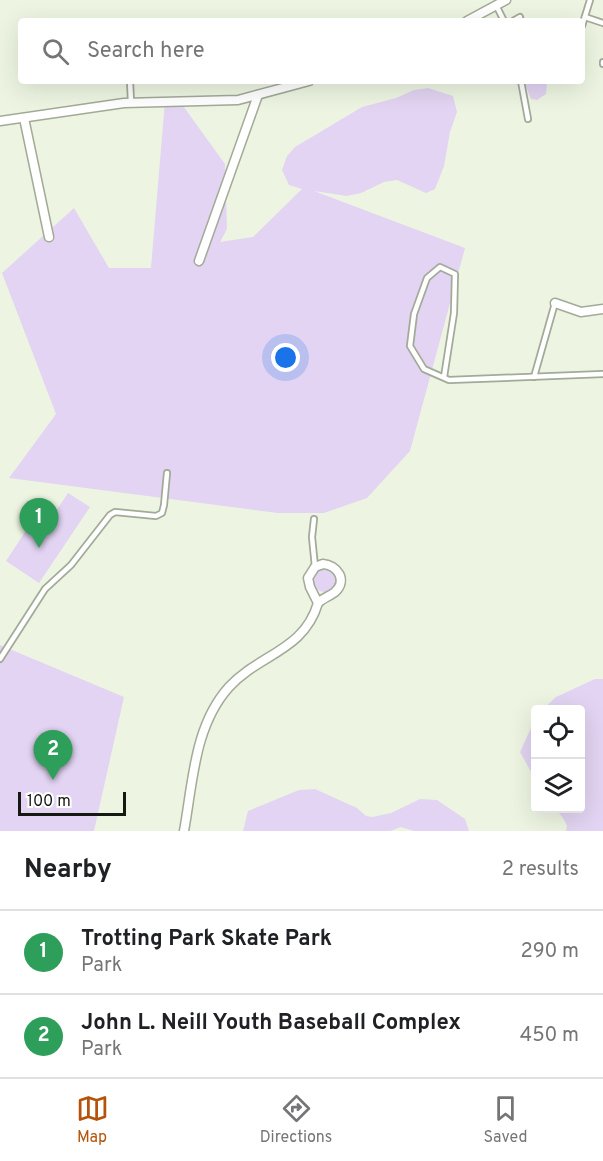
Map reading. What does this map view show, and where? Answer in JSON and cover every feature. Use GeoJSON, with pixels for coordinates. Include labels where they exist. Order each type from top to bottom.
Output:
{"type":"FeatureCollection","features":[{"type":"Feature","properties":{"kind":"street"},"geometry":{"type":"LineString","coordinates":[[472,18],[506,0]]}},
{"type":"Feature","properties":{"kind":"street"},"geometry":{"type":"LineString","coordinates":[[0,121],[131,102],[221,102],[298,84]]}},
{"type":"Feature","properties":{"kind":"street"},"geometry":{"type":"LineString","coordinates":[[199,261],[258,95]]}},
{"type":"Feature","properties":{"kind":"street"},"geometry":{"type":"LineString","coordinates":[[24,118],[48,237]]}},
{"type":"Feature","properties":{"kind":"street"},"geometry":{"type":"LineString","coordinates":[[555,303],[581,312],[603,309]]}},
{"type":"Feature","properties":{"kind":"street"},"geometry":{"type":"LineString","coordinates":[[184,831],[200,742],[211,712],[236,681],[285,649],[302,633],[318,603],[336,591],[341,579],[338,570],[331,565],[323,564],[315,567],[308,578],[318,603]]}},
{"type":"Feature","properties":{"kind":"lane"},"geometry":{"type":"LineString","coordinates":[[590,0],[585,17],[603,23]]}},
{"type":"Feature","properties":{"kind":"lane"},"geometry":{"type":"LineString","coordinates":[[496,5],[502,18]]}},
{"type":"Feature","properties":{"kind":"lane"},"geometry":{"type":"LineString","coordinates":[[130,84],[131,102]]}},
{"type":"Feature","properties":{"kind":"lane"},"geometry":{"type":"LineString","coordinates":[[522,84],[528,119]]}},
{"type":"Feature","properties":{"kind":"lane"},"geometry":{"type":"LineString","coordinates":[[444,377],[454,313],[455,274],[440,267],[427,278],[414,314],[410,346],[424,369],[449,380],[603,374]]}},
{"type":"Feature","properties":{"kind":"lane"},"geometry":{"type":"LineString","coordinates":[[534,377],[555,303]]}},
{"type":"Feature","properties":{"kind":"lane"},"geometry":{"type":"LineString","coordinates":[[0,659],[45,589],[71,565],[110,515],[115,512],[156,516],[162,513],[167,474]]}},
{"type":"Feature","properties":{"kind":"lane"},"geometry":{"type":"LineString","coordinates":[[314,519],[312,537],[315,567]]}},
{"type":"Feature","properties":{"kind":"shaded area"},"geometry":{"type":"Polygon","coordinates":[[[525,84],[547,84],[546,94],[537,100],[531,99],[525,84]]]}},
{"type":"Feature","properties":{"kind":"shaded area"},"geometry":{"type":"Polygon","coordinates":[[[428,88],[453,96],[457,112],[450,132],[444,166],[435,189],[426,193],[397,180],[384,182],[361,193],[347,196],[314,191],[465,248],[410,451],[367,498],[324,513],[278,513],[9,478],[56,414],[2,273],[74,208],[109,268],[151,268],[165,101],[181,103],[225,164],[227,229],[220,242],[253,237],[302,189],[289,185],[282,170],[287,156],[295,147],[362,107],[396,98],[414,90],[428,88]]]}},
{"type":"Feature","properties":{"kind":"shaded area"},"geometry":{"type":"Polygon","coordinates":[[[68,493],[90,507],[39,583],[6,561],[29,526],[41,534],[68,493]]]}},
{"type":"Feature","properties":{"kind":"shaded area"},"geometry":{"type":"Polygon","coordinates":[[[325,568],[330,569],[336,575],[336,585],[330,591],[325,592],[320,591],[314,585],[313,580],[314,575],[320,569],[325,568]]]}},
{"type":"Feature","properties":{"kind":"shaded area"},"geometry":{"type":"Polygon","coordinates":[[[0,645],[124,697],[94,831],[0,831],[0,645]]]}},
{"type":"Feature","properties":{"kind":"shaded area"},"geometry":{"type":"Polygon","coordinates":[[[595,679],[603,679],[603,831],[566,831],[567,826],[559,813],[585,813],[585,705],[547,705],[556,697],[595,679]]]}},
{"type":"Feature","properties":{"kind":"shaded area"},"geometry":{"type":"Polygon","coordinates":[[[531,728],[531,772],[520,752],[531,728]]]}},
{"type":"Feature","properties":{"kind":"shaded area"},"geometry":{"type":"Polygon","coordinates":[[[315,789],[372,817],[391,813],[420,799],[437,800],[465,819],[469,831],[414,831],[401,827],[390,831],[243,831],[248,811],[299,790],[315,789]]]}},
{"type":"Feature","properties":{"kind":"place","name":"Trotting Park Skate Park"},"geometry":{"type":"Point","coordinates":[39,548]}},
{"type":"Feature","properties":{"kind":"place","name":"John L. Neill Youth Baseball Complex"},"geometry":{"type":"Point","coordinates":[53,780]}}]}
